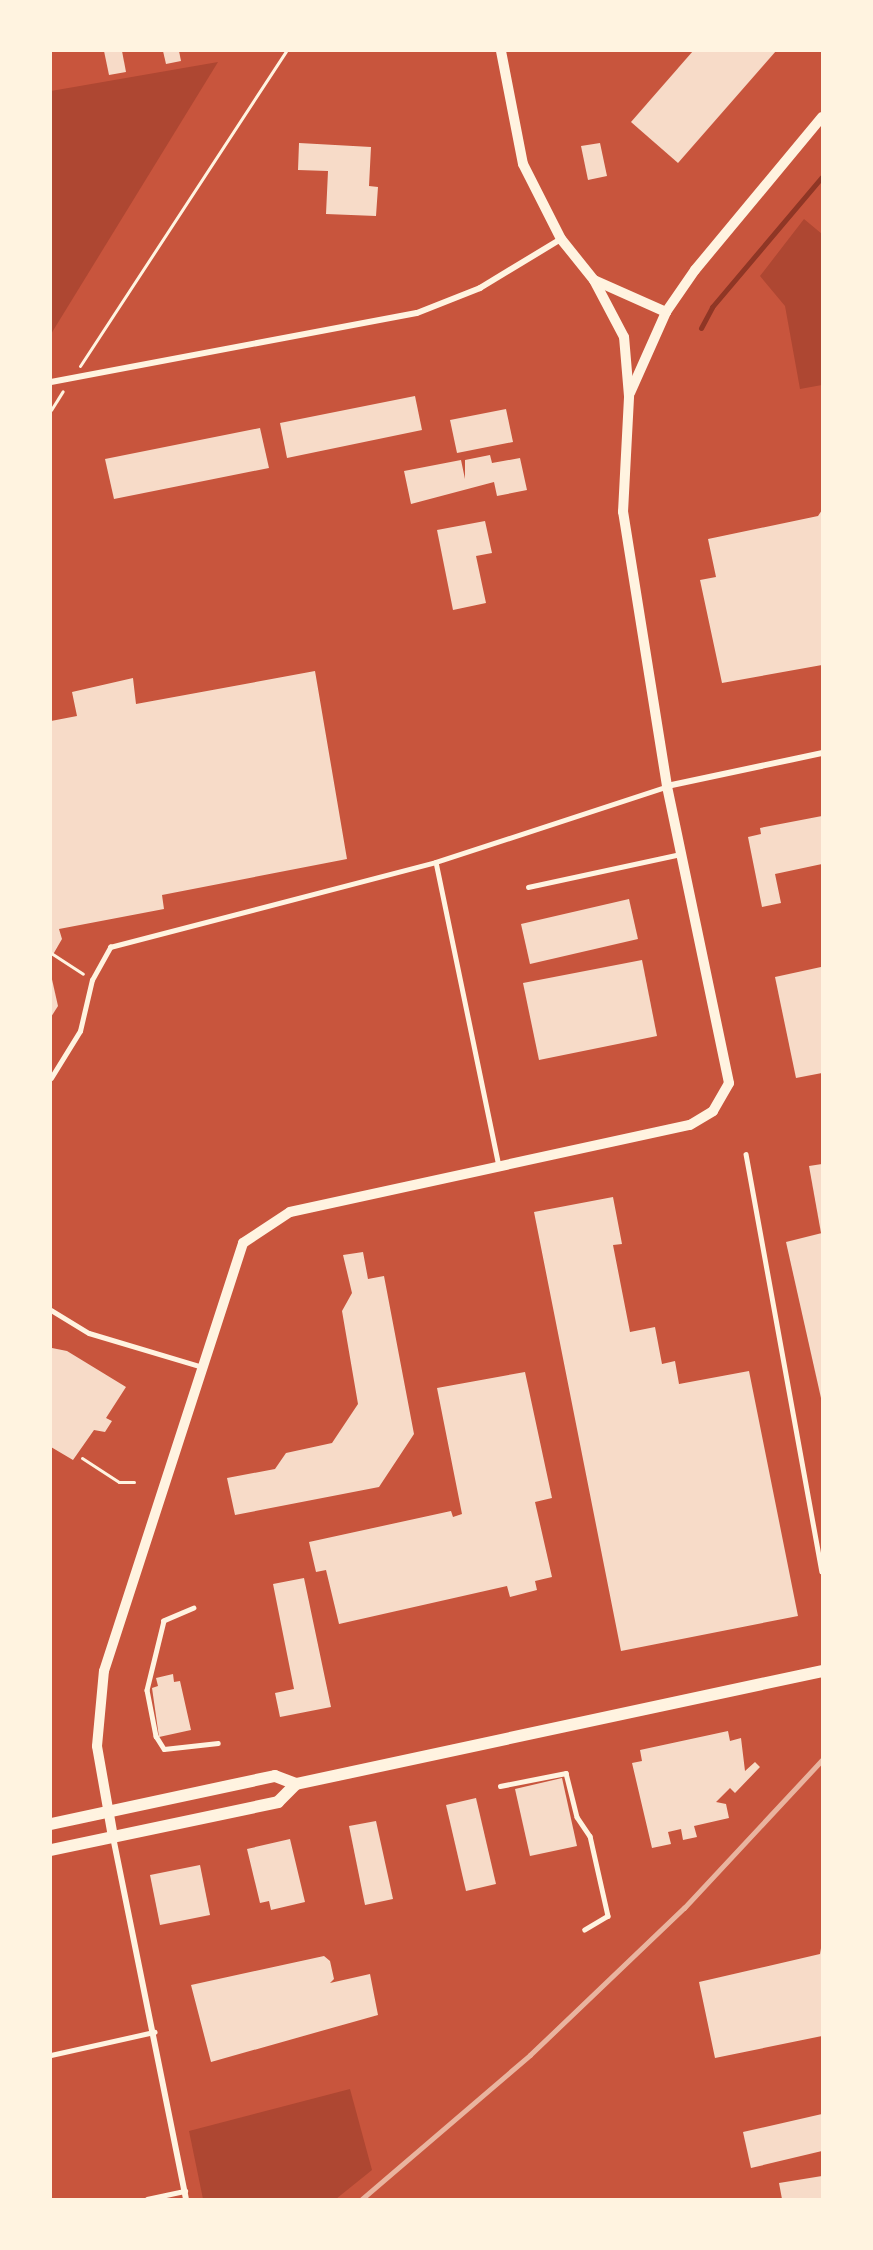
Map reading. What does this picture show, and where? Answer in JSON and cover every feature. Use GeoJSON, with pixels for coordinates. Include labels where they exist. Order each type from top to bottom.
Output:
{"type":"FeatureCollection","features":[{"type":"Feature","properties":{"kind":"main road"},"geometry":{"type":"LineString","coordinates":[[51,1850],[278,1802],[296,1784],[822,1671]]}},
{"type":"Feature","properties":{"kind":"main road"},"geometry":{"type":"LineString","coordinates":[[51,1824],[275,1776],[296,1784]]}},
{"type":"Feature","properties":{"kind":"street"},"geometry":{"type":"LineString","coordinates":[[186,2199],[113,1837],[97,1746],[104,1671],[232,1262],[256,1230],[290,1212],[690,1125],[713,1111],[729,1083],[667,786],[623,512],[629,396],[624,337],[594,280],[561,239],[523,164],[501,51]]}},
{"type":"Feature","properties":{"kind":"street"},"geometry":{"type":"LineString","coordinates":[[629,396],[666,312],[822,117]]}},
{"type":"Feature","properties":{"kind":"street"},"geometry":{"type":"LineString","coordinates":[[51,382],[73,376],[141,368],[417,313],[480,288],[561,239]]}},
{"type":"Feature","properties":{"kind":"street"},"geometry":{"type":"LineString","coordinates":[[594,280],[666,312]]}},
{"type":"Feature","properties":{"kind":"street"},"geometry":{"type":"LineString","coordinates":[[667,786],[822,753]]}},
{"type":"Feature","properties":{"kind":"lane"},"geometry":{"type":"LineString","coordinates":[[51,1078],[80,1031],[92,980],[110,947],[436,862],[667,786]]}},
{"type":"Feature","properties":{"kind":"lane"},"geometry":{"type":"LineString","coordinates":[[528,888],[681,854]]}},
{"type":"Feature","properties":{"kind":"lane"},"geometry":{"type":"LineString","coordinates":[[436,862],[500,1166]]}},
{"type":"Feature","properties":{"kind":"lane"},"geometry":{"type":"LineString","coordinates":[[746,1154],[822,1571]]}},
{"type":"Feature","properties":{"kind":"lane"},"geometry":{"type":"LineString","coordinates":[[51,1310],[88,1333],[200,1366]]}},
{"type":"Feature","properties":{"kind":"lane"},"geometry":{"type":"LineString","coordinates":[[194,1608],[164,1621],[147,1690],[156,1736],[164,1749],[218,1743]]}},
{"type":"Feature","properties":{"kind":"lane"},"geometry":{"type":"LineString","coordinates":[[500,1786],[566,1773],[577,1817],[590,1836],[608,1916],[585,1930]]}},
{"type":"Feature","properties":{"kind":"lane"},"geometry":{"type":"LineString","coordinates":[[51,2055],[154,2032]]}},
{"type":"Feature","properties":{"kind":"lane"},"geometry":{"type":"LineString","coordinates":[[147,2199],[185,2191]]}},
{"type":"Feature","properties":{"kind":"path"},"geometry":{"type":"LineString","coordinates":[[51,410],[286,51]]}},
{"type":"Feature","properties":{"kind":"path"},"geometry":{"type":"LineString","coordinates":[[51,953],[92,980]]}},
{"type":"Feature","properties":{"kind":"path"},"geometry":{"type":"LineString","coordinates":[[82,1458],[119,1482],[134,1482]]}},
{"type":"Feature","properties":{"kind":"shaded area"},"geometry":{"type":"Polygon","coordinates":[[[218,62],[51,334],[51,91],[218,62]]]}},
{"type":"Feature","properties":{"kind":"shaded area"},"geometry":{"type":"Polygon","coordinates":[[[804,219],[822,234],[822,385],[800,389],[785,306],[760,276],[804,219]]]}},
{"type":"Feature","properties":{"kind":"shaded area"},"geometry":{"type":"Polygon","coordinates":[[[350,2089],[372,2170],[336,2199],[203,2199],[189,2131],[350,2089]]]}},
{"type":"Feature","properties":{"kind":"building"},"geometry":{"type":"Polygon","coordinates":[[[104,51],[122,51],[126,72],[109,75],[104,51]]]}},
{"type":"Feature","properties":{"kind":"building"},"geometry":{"type":"Polygon","coordinates":[[[163,51],[179,51],[181,61],[166,64],[163,51]]]}},
{"type":"Feature","properties":{"kind":"building"},"geometry":{"type":"Polygon","coordinates":[[[693,51],[776,51],[678,163],[631,122],[693,51]]]}},
{"type":"Feature","properties":{"kind":"building"},"geometry":{"type":"Polygon","coordinates":[[[299,143],[371,147],[369,186],[378,187],[376,216],[326,214],[328,171],[298,170],[299,143]]]}},
{"type":"Feature","properties":{"kind":"building"},"geometry":{"type":"Polygon","coordinates":[[[600,143],[607,176],[588,180],[581,146],[600,143]]]}},
{"type":"Feature","properties":{"kind":"building"},"geometry":{"type":"Polygon","coordinates":[[[415,396],[422,430],[287,458],[280,423],[415,396]]]}},
{"type":"Feature","properties":{"kind":"building"},"geometry":{"type":"Polygon","coordinates":[[[506,409],[513,442],[457,453],[450,420],[506,409]]]}},
{"type":"Feature","properties":{"kind":"building"},"geometry":{"type":"Polygon","coordinates":[[[260,428],[269,468],[114,499],[105,459],[260,428]]]}},
{"type":"Feature","properties":{"kind":"building"},"geometry":{"type":"Polygon","coordinates":[[[490,455],[492,463],[520,458],[527,490],[497,496],[494,482],[411,504],[404,471],[461,460],[465,479],[465,460],[490,455]]]}},
{"type":"Feature","properties":{"kind":"building"},"geometry":{"type":"Polygon","coordinates":[[[822,510],[822,665],[722,683],[700,580],[716,577],[708,539],[818,516],[822,510]]]}},
{"type":"Feature","properties":{"kind":"building"},"geometry":{"type":"Polygon","coordinates":[[[485,521],[492,553],[476,556],[486,603],[453,610],[437,530],[485,521]]]}},
{"type":"Feature","properties":{"kind":"building"},"geometry":{"type":"Polygon","coordinates":[[[315,671],[347,859],[162,895],[164,909],[59,929],[62,939],[51,958],[51,721],[77,716],[72,692],[133,678],[136,704],[315,671]]]}},
{"type":"Feature","properties":{"kind":"building"},"geometry":{"type":"Polygon","coordinates":[[[822,816],[822,864],[775,874],[781,903],[762,907],[748,837],[761,834],[760,828],[822,816]]]}},
{"type":"Feature","properties":{"kind":"building"},"geometry":{"type":"Polygon","coordinates":[[[629,899],[638,939],[530,964],[521,924],[629,899]]]}},
{"type":"Feature","properties":{"kind":"building"},"geometry":{"type":"Polygon","coordinates":[[[642,960],[657,1036],[539,1060],[523,983],[642,960]]]}},
{"type":"Feature","properties":{"kind":"building"},"geometry":{"type":"Polygon","coordinates":[[[821,967],[822,1073],[796,1078],[775,977],[821,967]]]}},
{"type":"Feature","properties":{"kind":"building"},"geometry":{"type":"Polygon","coordinates":[[[51,975],[58,1006],[51,1017],[51,975]]]}},
{"type":"Feature","properties":{"kind":"building"},"geometry":{"type":"Polygon","coordinates":[[[822,1164],[822,1232],[821,1233],[809,1166],[822,1164]]]}},
{"type":"Feature","properties":{"kind":"building"},"geometry":{"type":"Polygon","coordinates":[[[613,1197],[622,1244],[613,1245],[630,1332],[655,1327],[662,1364],[675,1361],[679,1384],[749,1371],[798,1616],[621,1651],[534,1212],[613,1197]]]}},
{"type":"Feature","properties":{"kind":"building"},"geometry":{"type":"Polygon","coordinates":[[[822,1233],[822,1398],[821,1398],[786,1242],[822,1233]]]}},
{"type":"Feature","properties":{"kind":"building"},"geometry":{"type":"Polygon","coordinates":[[[363,1252],[368,1279],[384,1276],[414,1434],[379,1487],[235,1515],[227,1478],[275,1469],[286,1453],[332,1443],[358,1404],[342,1311],[352,1293],[343,1255],[363,1252]]]}},
{"type":"Feature","properties":{"kind":"building"},"geometry":{"type":"Polygon","coordinates":[[[52,1348],[67,1351],[126,1387],[106,1418],[112,1421],[105,1432],[94,1430],[73,1460],[51,1447],[52,1348]]]}},
{"type":"Feature","properties":{"kind":"building"},"geometry":{"type":"Polygon","coordinates":[[[525,1372],[552,1498],[535,1502],[552,1577],[535,1581],[537,1590],[510,1597],[507,1586],[339,1624],[326,1570],[316,1572],[309,1542],[451,1511],[453,1517],[462,1514],[437,1388],[525,1372]]]}},
{"type":"Feature","properties":{"kind":"building"},"geometry":{"type":"Polygon","coordinates":[[[304,1578],[331,1707],[280,1717],[275,1693],[294,1689],[273,1584],[304,1578]]]}},
{"type":"Feature","properties":{"kind":"building"},"geometry":{"type":"Polygon","coordinates":[[[173,1674],[174,1682],[180,1681],[191,1730],[159,1737],[152,1688],[158,1686],[156,1678],[173,1674]]]}},
{"type":"Feature","properties":{"kind":"building"},"geometry":{"type":"Polygon","coordinates":[[[728,1731],[730,1741],[741,1738],[745,1771],[755,1762],[760,1767],[735,1793],[730,1788],[716,1802],[726,1804],[729,1818],[694,1826],[697,1837],[683,1840],[681,1829],[668,1832],[671,1844],[652,1848],[632,1763],[642,1761],[640,1750],[728,1731]]]}},
{"type":"Feature","properties":{"kind":"building"},"geometry":{"type":"Polygon","coordinates":[[[562,1778],[577,1846],[530,1856],[515,1789],[562,1778]]]}},
{"type":"Feature","properties":{"kind":"building"},"geometry":{"type":"Polygon","coordinates":[[[476,1798],[496,1884],[466,1891],[446,1805],[476,1798]]]}},
{"type":"Feature","properties":{"kind":"building"},"geometry":{"type":"Polygon","coordinates":[[[376,1821],[393,1899],[365,1905],[349,1826],[376,1821]]]}},
{"type":"Feature","properties":{"kind":"building"},"geometry":{"type":"Polygon","coordinates":[[[290,1839],[305,1902],[271,1910],[269,1901],[260,1903],[247,1849],[290,1839]]]}},
{"type":"Feature","properties":{"kind":"building"},"geometry":{"type":"Polygon","coordinates":[[[200,1865],[210,1915],[160,1925],[150,1875],[200,1865]]]}},
{"type":"Feature","properties":{"kind":"building"},"geometry":{"type":"Polygon","coordinates":[[[822,1942],[822,2036],[715,2058],[699,1982],[820,1954],[822,1942]]]}},
{"type":"Feature","properties":{"kind":"building"},"geometry":{"type":"Polygon","coordinates":[[[324,1956],[330,1961],[334,1979],[330,1983],[370,1974],[378,2015],[211,2062],[191,1985],[324,1956]]]}},
{"type":"Feature","properties":{"kind":"building"},"geometry":{"type":"Polygon","coordinates":[[[822,2114],[822,2151],[751,2168],[743,2132],[822,2114]]]}},
{"type":"Feature","properties":{"kind":"building"},"geometry":{"type":"Polygon","coordinates":[[[822,2176],[822,2199],[782,2199],[779,2183],[822,2176]]]}},
{"type":"Feature","properties":{"kind":"waterway"},"geometry":{"type":"LineString","coordinates":[[701,328],[712,307],[822,177]]}},
{"type":"Feature","properties":{"kind":"railway"},"geometry":{"type":"LineString","coordinates":[[362,2199],[530,2055],[684,1908],[822,1760]]}}]}
